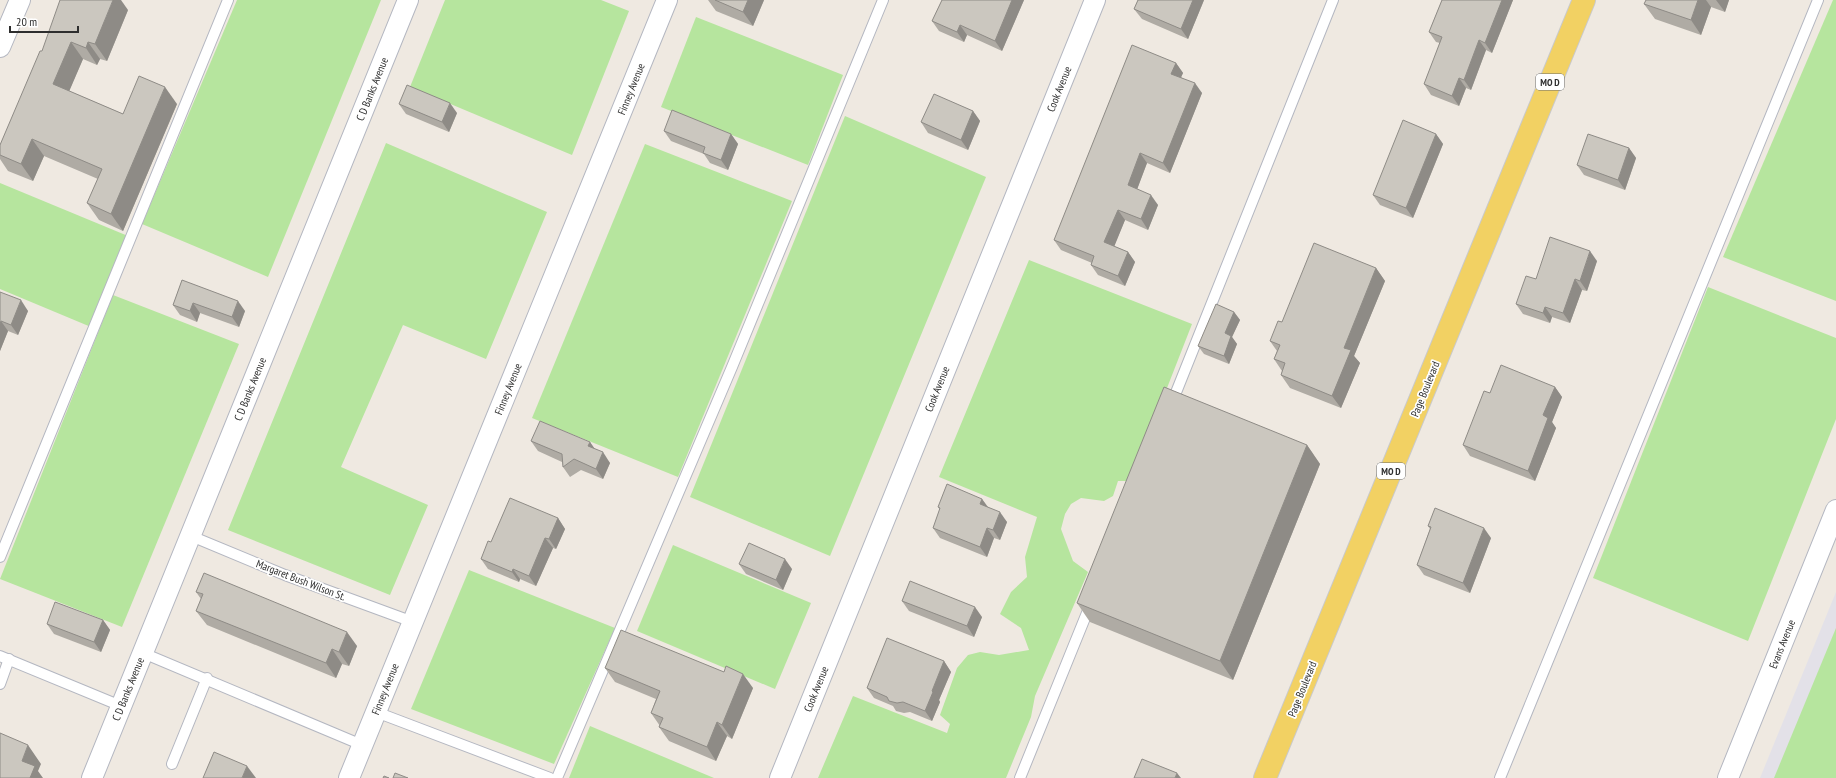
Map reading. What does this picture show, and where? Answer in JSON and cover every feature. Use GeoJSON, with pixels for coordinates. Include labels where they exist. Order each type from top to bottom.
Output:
{"type":"FeatureCollection","features":[{"type":"Feature","properties":{"kind":"main road","name":"Page Boulevard"},"geometry":{"type":"LineString","coordinates":[[1265,778],[1584,0]]}},
{"type":"Feature","properties":{"kind":"street"},"geometry":{"type":"LineString","coordinates":[[0,47],[20,0]]}},
{"type":"Feature","properties":{"kind":"street","name":"C D Banks Avenue"},"geometry":{"type":"LineString","coordinates":[[92,778],[408,0]]}},
{"type":"Feature","properties":{"kind":"street","name":"Finney Avenue"},"geometry":{"type":"LineString","coordinates":[[349,778],[667,0]]}},
{"type":"Feature","properties":{"kind":"street","name":"Cook Avenue"},"geometry":{"type":"LineString","coordinates":[[780,778],[1095,0]]}},
{"type":"Feature","properties":{"kind":"street","name":"Evans Avenue"},"geometry":{"type":"LineString","coordinates":[[1728,778],[1836,510]]}},
{"type":"Feature","properties":{"kind":"lane"},"geometry":{"type":"LineString","coordinates":[[0,557],[228,0]]}},
{"type":"Feature","properties":{"kind":"lane"},"geometry":{"type":"LineString","coordinates":[[557,778],[732,367],[883,0]]}},
{"type":"Feature","properties":{"kind":"lane"},"geometry":{"type":"LineString","coordinates":[[1166,417],[1333,0]]}},
{"type":"Feature","properties":{"kind":"lane"},"geometry":{"type":"LineString","coordinates":[[1500,778],[1818,0]]}},
{"type":"Feature","properties":{"kind":"lane","name":"Margaret Bush Wilson St."},"geometry":{"type":"LineString","coordinates":[[191,536],[285,575],[413,622]]}},
{"type":"Feature","properties":{"kind":"lane"},"geometry":{"type":"LineString","coordinates":[[1020,778],[1095,592]]}},
{"type":"Feature","properties":{"kind":"lane"},"geometry":{"type":"LineString","coordinates":[[143,653],[207,678],[362,745]]}},
{"type":"Feature","properties":{"kind":"lane"},"geometry":{"type":"LineString","coordinates":[[0,684],[5,658],[121,706]]}},
{"type":"Feature","properties":{"kind":"lane"},"geometry":{"type":"LineString","coordinates":[[172,764],[207,678]]}},
{"type":"Feature","properties":{"kind":"lane"},"geometry":{"type":"LineString","coordinates":[[376,712],[550,778]]}},
{"type":"Feature","properties":{"kind":"shaded area"},"geometry":{"type":"Polygon","coordinates":[[[1836,592],[1836,778],[1760,778],[1836,592]]]}},
{"type":"Feature","properties":{"kind":"green space"},"geometry":{"type":"Polygon","coordinates":[[[237,0],[381,0],[268,277],[142,224],[237,0]]]}},
{"type":"Feature","properties":{"kind":"green space"},"geometry":{"type":"Polygon","coordinates":[[[445,0],[601,0],[629,11],[572,155],[410,87],[445,0]]]}},
{"type":"Feature","properties":{"kind":"green space"},"geometry":{"type":"Polygon","coordinates":[[[1833,0],[1836,0],[1836,301],[1723,257],[1833,0]]]}},
{"type":"Feature","properties":{"kind":"green space"},"geometry":{"type":"Polygon","coordinates":[[[696,17],[843,75],[808,165],[661,107],[696,17]]]}},
{"type":"Feature","properties":{"kind":"green space"},"geometry":{"type":"Polygon","coordinates":[[[845,116],[986,177],[830,556],[690,497],[845,116]]]}},
{"type":"Feature","properties":{"kind":"green space"},"geometry":{"type":"Polygon","coordinates":[[[386,143],[547,212],[486,359],[403,325],[341,467],[428,505],[390,595],[228,530],[386,143]]]}},
{"type":"Feature","properties":{"kind":"green space"},"geometry":{"type":"Polygon","coordinates":[[[645,144],[792,201],[678,477],[532,418],[645,144]]]}},
{"type":"Feature","properties":{"kind":"green space"},"geometry":{"type":"Polygon","coordinates":[[[0,183],[128,236],[91,327],[0,289],[0,183]]]}},
{"type":"Feature","properties":{"kind":"green space"},"geometry":{"type":"Polygon","coordinates":[[[1029,260],[1192,324],[1167,388],[1127,481],[1118,481],[1113,496],[1104,501],[1081,498],[1071,504],[1065,514],[1061,529],[1073,561],[1088,572],[1035,696],[1031,717],[1006,778],[818,778],[853,696],[947,733],[950,724],[940,715],[957,668],[968,655],[980,652],[999,655],[1029,650],[1021,628],[1000,614],[1011,592],[1027,577],[1025,557],[1037,517],[939,477],[1029,260]]]}},
{"type":"Feature","properties":{"kind":"green space"},"geometry":{"type":"Polygon","coordinates":[[[1708,287],[1836,338],[1836,419],[1748,641],[1593,578],[1708,287]]]}},
{"type":"Feature","properties":{"kind":"green space"},"geometry":{"type":"Polygon","coordinates":[[[113,295],[239,344],[122,627],[0,579],[113,295]]]}},
{"type":"Feature","properties":{"kind":"green space"},"geometry":{"type":"Polygon","coordinates":[[[673,545],[811,603],[775,689],[637,631],[673,545]]]}},
{"type":"Feature","properties":{"kind":"green space"},"geometry":{"type":"Polygon","coordinates":[[[469,570],[615,628],[554,764],[411,709],[469,570]]]}},
{"type":"Feature","properties":{"kind":"green space"},"geometry":{"type":"Polygon","coordinates":[[[1836,628],[1836,778],[1774,778],[1836,628]]]}},
{"type":"Feature","properties":{"kind":"green space"},"geometry":{"type":"Polygon","coordinates":[[[590,726],[714,778],[569,778],[590,726]]]}},
{"type":"Feature","properties":{"kind":"building"},"geometry":{"type":"Polygon","coordinates":[[[60,0],[113,0],[95,44],[88,42],[86,48],[71,42],[53,84],[123,114],[139,76],[165,87],[111,214],[87,203],[102,169],[32,139],[21,164],[0,155],[0,145],[40,51],[42,51],[60,0]]]}},
{"type":"Feature","properties":{"kind":"building"},"geometry":{"type":"Polygon","coordinates":[[[715,0],[748,0],[743,12],[715,0]]]}},
{"type":"Feature","properties":{"kind":"building"},"geometry":{"type":"Polygon","coordinates":[[[942,0],[1012,0],[995,41],[960,25],[957,32],[932,21],[942,0]]]}},
{"type":"Feature","properties":{"kind":"building"},"geometry":{"type":"Polygon","coordinates":[[[1138,0],[1193,0],[1181,29],[1134,9],[1138,0]]]}},
{"type":"Feature","properties":{"kind":"building"},"geometry":{"type":"Polygon","coordinates":[[[1442,0],[1502,0],[1485,43],[1479,40],[1464,80],[1459,78],[1452,96],[1424,84],[1442,37],[1429,32],[1442,0]]]}},
{"type":"Feature","properties":{"kind":"building"},"geometry":{"type":"Polygon","coordinates":[[[1646,0],[1698,0],[1691,20],[1644,4],[1646,0]]]}},
{"type":"Feature","properties":{"kind":"building"},"geometry":{"type":"Polygon","coordinates":[[[1132,45],[1176,63],[1171,74],[1195,83],[1163,163],[1140,153],[1128,185],[1151,195],[1141,219],[1118,210],[1104,242],[1128,252],[1118,276],[1091,265],[1094,256],[1054,240],[1132,45]]]}},
{"type":"Feature","properties":{"kind":"building"},"geometry":{"type":"Polygon","coordinates":[[[407,85],[450,103],[442,122],[399,104],[407,85]]]}},
{"type":"Feature","properties":{"kind":"building"},"geometry":{"type":"Polygon","coordinates":[[[934,94],[973,111],[961,140],[921,122],[934,94]]]}},
{"type":"Feature","properties":{"kind":"building"},"geometry":{"type":"Polygon","coordinates":[[[672,110],[731,134],[721,160],[703,153],[705,147],[664,131],[672,110]]]}},
{"type":"Feature","properties":{"kind":"building"},"geometry":{"type":"Polygon","coordinates":[[[1403,120],[1436,134],[1406,208],[1373,195],[1403,120]]]}},
{"type":"Feature","properties":{"kind":"building"},"geometry":{"type":"Polygon","coordinates":[[[1588,134],[1629,148],[1618,180],[1577,165],[1588,134]]]}},
{"type":"Feature","properties":{"kind":"building"},"geometry":{"type":"Polygon","coordinates":[[[1550,237],[1590,251],[1580,281],[1575,279],[1563,313],[1545,307],[1543,313],[1516,304],[1526,276],[1536,279],[1550,237]]]}},
{"type":"Feature","properties":{"kind":"building"},"geometry":{"type":"Polygon","coordinates":[[[1314,243],[1376,268],[1344,348],[1351,350],[1332,396],[1281,375],[1285,363],[1274,359],[1280,345],[1270,341],[1278,321],[1282,322],[1314,243]]]}},
{"type":"Feature","properties":{"kind":"building"},"geometry":{"type":"Polygon","coordinates":[[[182,280],[238,301],[232,317],[193,303],[190,311],[173,305],[182,280]]]}},
{"type":"Feature","properties":{"kind":"building"},"geometry":{"type":"Polygon","coordinates":[[[0,292],[21,300],[11,325],[1,321],[0,324],[0,292]]]}},
{"type":"Feature","properties":{"kind":"building"},"geometry":{"type":"Polygon","coordinates":[[[1216,304],[1234,312],[1225,333],[1231,336],[1224,356],[1198,346],[1216,304]]]}},
{"type":"Feature","properties":{"kind":"building"},"geometry":{"type":"Polygon","coordinates":[[[1501,365],[1555,387],[1543,415],[1548,418],[1528,471],[1463,445],[1484,391],[1490,393],[1501,365]]]}},
{"type":"Feature","properties":{"kind":"building"},"geometry":{"type":"Polygon","coordinates":[[[1164,387],[1307,445],[1220,661],[1077,603],[1164,387]]]}},
{"type":"Feature","properties":{"kind":"building"},"geometry":{"type":"Polygon","coordinates":[[[540,421],[590,442],[588,446],[603,452],[596,469],[574,459],[563,467],[562,454],[531,441],[540,421]]]}},
{"type":"Feature","properties":{"kind":"building"},"geometry":{"type":"Polygon","coordinates":[[[947,484],[982,499],[980,504],[1000,512],[993,530],[987,528],[980,547],[933,528],[940,508],[938,507],[947,484]]]}},
{"type":"Feature","properties":{"kind":"building"},"geometry":{"type":"Polygon","coordinates":[[[510,498],[558,518],[549,539],[545,538],[529,576],[513,569],[512,572],[481,559],[488,541],[491,542],[510,498]]]}},
{"type":"Feature","properties":{"kind":"building"},"geometry":{"type":"Polygon","coordinates":[[[1435,508],[1484,528],[1463,583],[1417,565],[1431,527],[1428,526],[1435,508]]]}},
{"type":"Feature","properties":{"kind":"building"},"geometry":{"type":"Polygon","coordinates":[[[749,543],[785,559],[776,580],[739,564],[749,543]]]}},
{"type":"Feature","properties":{"kind":"building"},"geometry":{"type":"Polygon","coordinates":[[[204,573],[347,632],[339,652],[332,649],[326,663],[196,611],[203,594],[196,592],[204,573]]]}},
{"type":"Feature","properties":{"kind":"building"},"geometry":{"type":"Polygon","coordinates":[[[910,581],[975,607],[967,626],[902,601],[910,581]]]}},
{"type":"Feature","properties":{"kind":"building"},"geometry":{"type":"Polygon","coordinates":[[[55,602],[103,620],[94,642],[47,624],[55,602]]]}},
{"type":"Feature","properties":{"kind":"building"},"geometry":{"type":"Polygon","coordinates":[[[621,630],[724,672],[726,666],[743,674],[722,725],[717,722],[707,747],[659,727],[663,718],[651,713],[660,691],[605,668],[621,630]]]}},
{"type":"Feature","properties":{"kind":"building"},"geometry":{"type":"Polygon","coordinates":[[[887,638],[944,661],[925,711],[903,702],[897,703],[889,701],[887,697],[867,688],[887,638]]]}},
{"type":"Feature","properties":{"kind":"building"},"geometry":{"type":"Polygon","coordinates":[[[0,733],[28,745],[22,761],[35,766],[30,778],[0,778],[0,733]]]}},
{"type":"Feature","properties":{"kind":"building"},"geometry":{"type":"Polygon","coordinates":[[[214,752],[247,766],[242,778],[203,778],[214,752]]]}},
{"type":"Feature","properties":{"kind":"building"},"geometry":{"type":"Polygon","coordinates":[[[1142,759],[1177,773],[1175,778],[1134,778],[1142,759]]]}},
{"type":"Feature","properties":{"kind":"building"},"geometry":{"type":"Polygon","coordinates":[[[395,773],[408,778],[393,778],[395,773]]]}}]}
